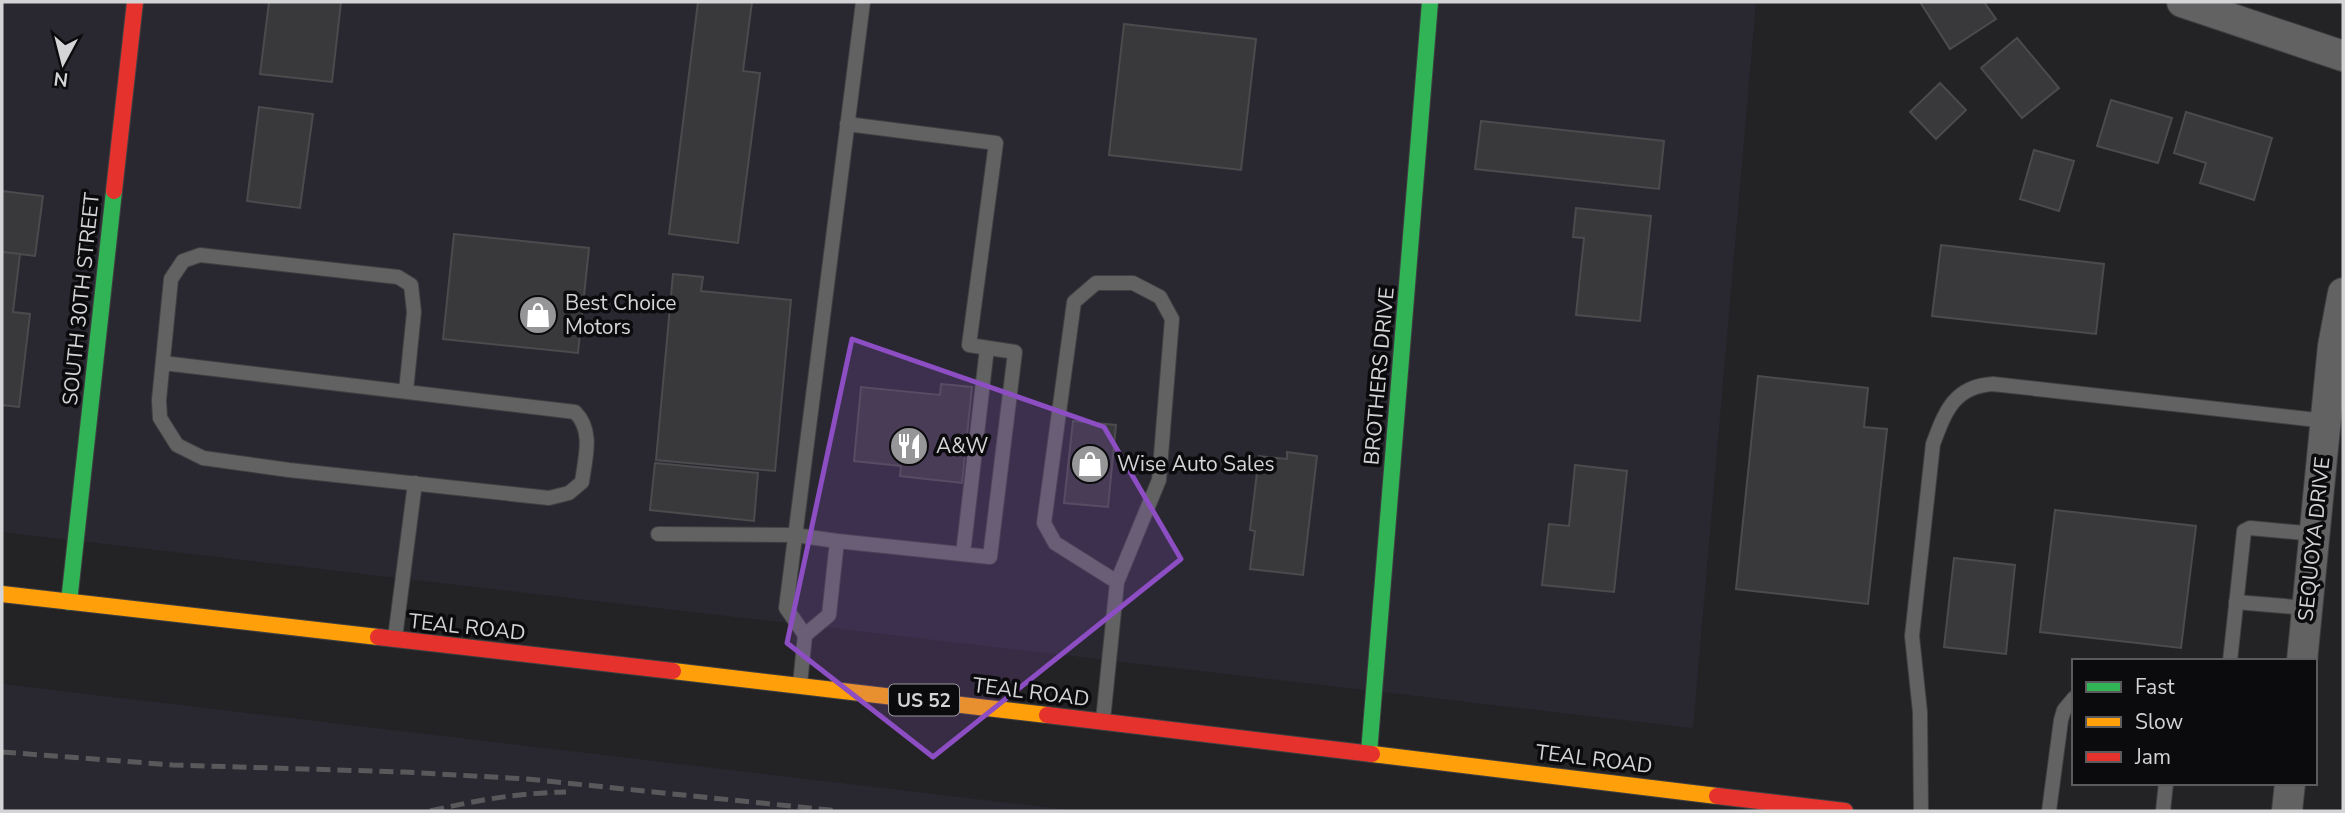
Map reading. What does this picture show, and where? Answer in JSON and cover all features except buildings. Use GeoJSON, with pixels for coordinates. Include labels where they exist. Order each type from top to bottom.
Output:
{"type":"FeatureCollection","features":[{"type":"Feature","properties":{"kind":"main road","name":"SOUTH 30TH STREET"},"geometry":{"type":"LineString","coordinates":[[69,602],[135,2]]}},
{"type":"Feature","properties":{"kind":"main road","name":"BROTHERS DRIVE"},"geometry":{"type":"LineString","coordinates":[[1369,753],[1430,2]]}},
{"type":"Feature","properties":{"kind":"main road","name":"TEAL ROAD"},"geometry":{"type":"LineString","coordinates":[[2,594],[800,685],[1846,811]]}},
{"type":"Feature","properties":{"kind":"street"},"geometry":{"type":"LineString","coordinates":[[2182,2],[2343,56]]}},
{"type":"Feature","properties":{"kind":"street","name":"SEQUOYA DRIVE"},"geometry":{"type":"LineString","coordinates":[[2302,659],[2326,421],[2343,293]]}},
{"type":"Feature","properties":{"kind":"street"},"geometry":{"type":"LineString","coordinates":[[2287,811],[2290,785]]}},
{"type":"Feature","properties":{"kind":"lane"},"geometry":{"type":"LineString","coordinates":[[800,685],[805,635],[786,608],[863,2]]}},
{"type":"Feature","properties":{"kind":"lane"},"geometry":{"type":"LineString","coordinates":[[658,534],[795,535],[990,557],[1014,352],[969,345],[996,144],[847,124]]}},
{"type":"Feature","properties":{"kind":"lane"},"geometry":{"type":"LineString","coordinates":[[163,363],[575,412],[583,420],[588,437],[582,482],[569,493],[549,498],[203,458],[177,445],[160,418],[163,363],[172,278],[183,261],[200,255],[398,277],[411,285],[414,312],[406,391]]}},
{"type":"Feature","properties":{"kind":"lane"},"geometry":{"type":"LineString","coordinates":[[1103,722],[1117,582],[1159,480],[1172,319],[1160,297],[1133,283],[1096,283],[1074,302],[1044,523],[1055,543],[1117,582]]}},
{"type":"Feature","properties":{"kind":"lane"},"geometry":{"type":"LineString","coordinates":[[962,554],[987,348]]}},
{"type":"Feature","properties":{"kind":"lane"},"geometry":{"type":"LineString","coordinates":[[1921,811],[1920,712],[1912,636],[1933,444],[1944,416],[1958,395],[1976,385],[1993,384],[2326,421]]}},
{"type":"Feature","properties":{"kind":"lane"},"geometry":{"type":"LineString","coordinates":[[395,640],[415,483]]}},
{"type":"Feature","properties":{"kind":"lane"},"geometry":{"type":"LineString","coordinates":[[2230,659],[2245,530],[2250,528],[2315,534]]}},
{"type":"Feature","properties":{"kind":"lane"},"geometry":{"type":"LineString","coordinates":[[805,635],[829,615],[837,541]]}},
{"type":"Feature","properties":{"kind":"lane"},"geometry":{"type":"LineString","coordinates":[[2236,602],[2307,608]]}},
{"type":"Feature","properties":{"kind":"lane"},"geometry":{"type":"LineString","coordinates":[[2049,811],[2060,720],[2072,700]]}},
{"type":"Feature","properties":{"kind":"lane"},"geometry":{"type":"LineString","coordinates":[[2163,811],[2166,785]]}},
{"type":"Feature","properties":{"kind":"highlighted area"},"geometry":{"type":"Polygon","coordinates":[[[852,339],[1104,427],[1181,559],[933,757],[787,643],[852,339]]]}},
{"type":"Feature","properties":{"kind":"shaded area"},"geometry":{"type":"Polygon","coordinates":[[[2,2],[1756,2],[1693,728],[2,532],[2,2]]]}},
{"type":"Feature","properties":{"kind":"shaded area"},"geometry":{"type":"Polygon","coordinates":[[[2,684],[1078,811],[2,811],[2,684]]]}},
{"type":"Feature","properties":{"kind":"railway"},"geometry":{"type":"LineString","coordinates":[[2,752],[173,765],[404,772],[527,779],[839,811]]}},
{"type":"Feature","properties":{"kind":"railway"},"geometry":{"type":"LineString","coordinates":[[430,811],[498,798],[566,792]]}},
{"type":"Feature","properties":{"kind":"traffic: fast"},"geometry":{"type":"LineString","coordinates":[[1369,753],[1430,2]]}},
{"type":"Feature","properties":{"kind":"traffic: fast"},"geometry":{"type":"LineString","coordinates":[[69,602],[114,191]]}},
{"type":"Feature","properties":{"kind":"traffic: slow"},"geometry":{"type":"LineString","coordinates":[[2,594],[378,637]]}},
{"type":"Feature","properties":{"kind":"traffic: slow"},"geometry":{"type":"LineString","coordinates":[[673,671],[1047,715]]}},
{"type":"Feature","properties":{"kind":"traffic: slow"},"geometry":{"type":"LineString","coordinates":[[1372,754],[1717,796]]}},
{"type":"Feature","properties":{"kind":"traffic: jam"},"geometry":{"type":"LineString","coordinates":[[114,191],[135,2]]}},
{"type":"Feature","properties":{"kind":"traffic: jam"},"geometry":{"type":"LineString","coordinates":[[378,637],[673,671]]}},
{"type":"Feature","properties":{"kind":"traffic: jam"},"geometry":{"type":"LineString","coordinates":[[1047,715],[1372,754]]}},
{"type":"Feature","properties":{"kind":"traffic: jam"},"geometry":{"type":"LineString","coordinates":[[1717,796],[1845,811]]}},
{"type":"Feature","properties":{"kind":"place","name":"Best Choice Motors"},"geometry":{"type":"Point","coordinates":[538,315]}},
{"type":"Feature","properties":{"kind":"place","name":"A&W"},"geometry":{"type":"Point","coordinates":[909,446]}},
{"type":"Feature","properties":{"kind":"place","name":"Wise Auto Sales"},"geometry":{"type":"Point","coordinates":[1090,464]}}]}
